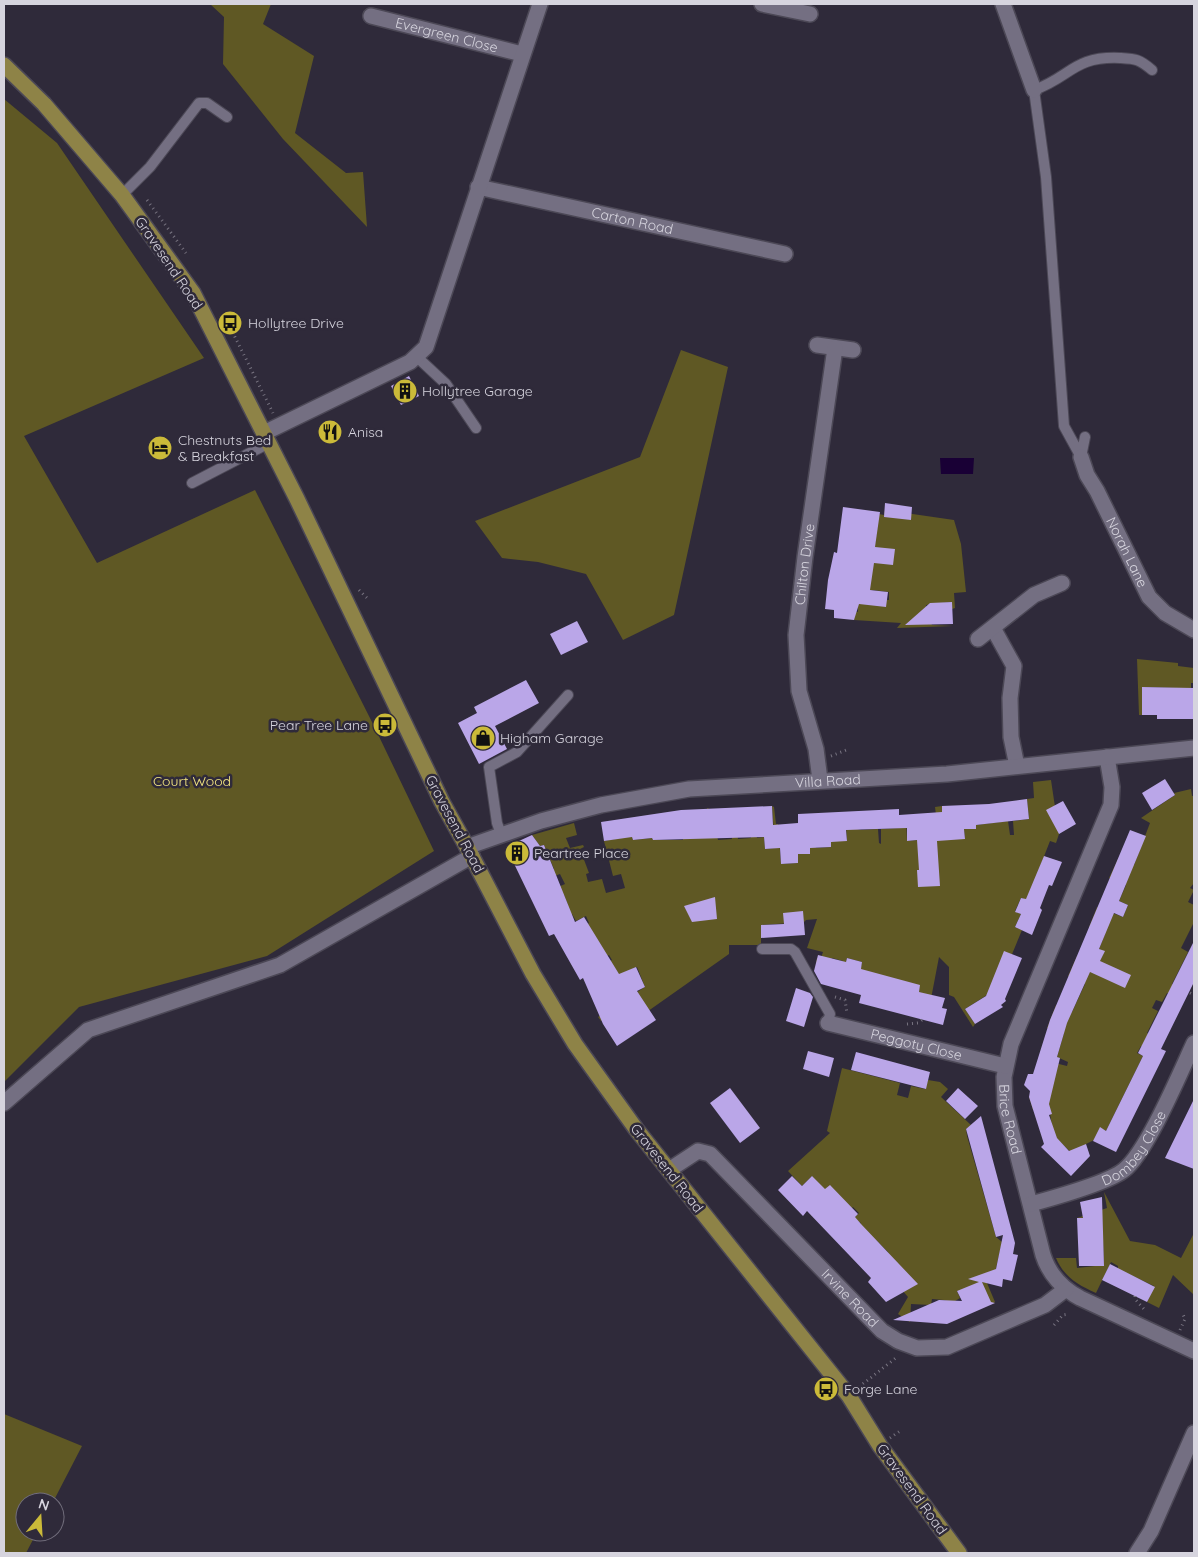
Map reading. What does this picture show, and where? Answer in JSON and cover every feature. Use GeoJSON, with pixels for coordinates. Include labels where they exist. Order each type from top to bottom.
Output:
{"type":"FeatureCollection","features":[{"type":"Feature","properties":{"kind":"main road","name":"Gravesend Road"},"geometry":{"type":"LineString","coordinates":[[4,64],[44,104],[122,195],[193,293],[266,438],[434,786],[533,974],[575,1044],[669,1170],[849,1396],[880,1446],[959,1553]]}},
{"type":"Feature","properties":{"kind":"street"},"geometry":{"type":"LineString","coordinates":[[266,438],[417,357],[426,347],[432,335],[478,187],[540,4]]}},
{"type":"Feature","properties":{"kind":"street"},"geometry":{"type":"LineString","coordinates":[[762,4],[810,14]]}},
{"type":"Feature","properties":{"kind":"street"},"geometry":{"type":"LineString","coordinates":[[1003,4],[1034,90]]}},
{"type":"Feature","properties":{"kind":"street","name":"Evergreen Close"},"geometry":{"type":"LineString","coordinates":[[371,16],[522,54]]}},
{"type":"Feature","properties":{"kind":"street","name":"Carton Road"},"geometry":{"type":"LineString","coordinates":[[478,187],[785,254]]}},
{"type":"Feature","properties":{"kind":"street"},"geometry":{"type":"LineString","coordinates":[[817,345],[853,350]]}},
{"type":"Feature","properties":{"kind":"street","name":"Chilton Drive"},"geometry":{"type":"LineString","coordinates":[[820,780],[816,749],[799,691],[796,635],[804,557],[835,348]]}},
{"type":"Feature","properties":{"kind":"street","name":"Norah Lane"},"geometry":{"type":"LineString","coordinates":[[1081,457],[1087,475],[1097,491],[1151,600],[1165,613],[1194,630]]}},
{"type":"Feature","properties":{"kind":"street"},"geometry":{"type":"LineString","coordinates":[[978,639],[1034,595],[1062,583]]}},
{"type":"Feature","properties":{"kind":"street"},"geometry":{"type":"LineString","coordinates":[[993,628],[1014,666],[1010,698],[1017,766]]}},
{"type":"Feature","properties":{"kind":"street","name":"Villa Road"},"geometry":{"type":"LineString","coordinates":[[470,852],[502,834],[541,821],[648,795],[689,789],[947,774],[1194,748]]}},
{"type":"Feature","properties":{"kind":"street","name":"Brice Road"},"geometry":{"type":"LineString","coordinates":[[1107,757],[1112,787],[1110,808],[1014,1036],[1005,1066],[1003,1085],[1005,1109],[1044,1260],[1053,1276],[1066,1289],[1080,1298],[1194,1351]]}},
{"type":"Feature","properties":{"kind":"street"},"geometry":{"type":"LineString","coordinates":[[4,1103],[88,1030],[280,965],[470,852]]}},
{"type":"Feature","properties":{"kind":"street","name":"Peggoty Close"},"geometry":{"type":"LineString","coordinates":[[828,1024],[1005,1066]]}},
{"type":"Feature","properties":{"kind":"street","name":"Dombey Close"},"geometry":{"type":"LineString","coordinates":[[1031,1204],[1113,1178],[1129,1166],[1145,1144],[1194,1043]]}},
{"type":"Feature","properties":{"kind":"street","name":"Irvine Road"},"geometry":{"type":"LineString","coordinates":[[669,1170],[698,1151],[710,1154],[882,1331],[909,1346],[931,1349],[949,1346],[1045,1306],[1066,1289]]}},
{"type":"Feature","properties":{"kind":"street"},"geometry":{"type":"LineString","coordinates":[[1137,1553],[1154,1524],[1194,1433]]}},
{"type":"Feature","properties":{"kind":"lane"},"geometry":{"type":"LineString","coordinates":[[1081,457],[1064,426],[1046,177],[1034,90],[1046,86],[1069,69],[1086,60],[1104,57],[1140,59],[1152,70]]}},
{"type":"Feature","properties":{"kind":"lane"},"geometry":{"type":"LineString","coordinates":[[122,195],[150,167],[199,103],[207,102],[227,117]]}},
{"type":"Feature","properties":{"kind":"lane"},"geometry":{"type":"LineString","coordinates":[[417,357],[446,384],[476,428]]}},
{"type":"Feature","properties":{"kind":"lane"},"geometry":{"type":"LineString","coordinates":[[1081,457],[1085,437]]}},
{"type":"Feature","properties":{"kind":"lane"},"geometry":{"type":"LineString","coordinates":[[192,483],[266,438]]}},
{"type":"Feature","properties":{"kind":"lane"},"geometry":{"type":"LineString","coordinates":[[502,834],[497,823],[489,768],[516,752],[568,695]]}},
{"type":"Feature","properties":{"kind":"lane"},"geometry":{"type":"LineString","coordinates":[[762,950],[791,949],[796,952],[830,1014],[828,1024]]}},
{"type":"Feature","properties":{"kind":"path"},"geometry":{"type":"LineString","coordinates":[[825,758],[849,749]]}},
{"type":"Feature","properties":{"kind":"path"},"geometry":{"type":"LineString","coordinates":[[824,1003],[830,996],[845,1000],[847,1012],[852,1018]]}},
{"type":"Feature","properties":{"kind":"path"},"geometry":{"type":"LineString","coordinates":[[907,1024],[918,1023],[922,1020]]}},
{"type":"Feature","properties":{"kind":"path"},"geometry":{"type":"LineString","coordinates":[[1135,1296],[1135,1299],[1144,1309]]}},
{"type":"Feature","properties":{"kind":"path"},"geometry":{"type":"LineString","coordinates":[[1178,1334],[1185,1319],[1182,1312]]}},
{"type":"Feature","properties":{"kind":"path"},"geometry":{"type":"LineString","coordinates":[[1054,1325],[1062,1316],[1069,1314]]}},
{"type":"Feature","properties":{"kind":"path"},"geometry":{"type":"LineString","coordinates":[[849,1396],[909,1346]]}},
{"type":"Feature","properties":{"kind":"green space"},"geometry":{"type":"Polygon","coordinates":[[[210,4],[271,4],[263,24],[314,56],[295,133],[346,173],[363,172],[367,227],[283,139],[223,64],[224,17],[210,4]]]}},
{"type":"Feature","properties":{"kind":"green space","name":"Court Wood"},"geometry":{"type":"Polygon","coordinates":[[[4,99],[57,143],[204,358],[24,436],[97,563],[255,490],[374,726],[434,851],[267,956],[79,1007],[4,1082],[4,99]]]}},
{"type":"Feature","properties":{"kind":"green space"},"geometry":{"type":"Polygon","coordinates":[[[681,350],[728,367],[674,615],[623,640],[586,574],[538,562],[502,558],[475,521],[640,457],[681,350]]]}},
{"type":"Feature","properties":{"kind":"green space"},"geometry":{"type":"Polygon","coordinates":[[[885,510],[954,520],[961,544],[966,592],[954,593],[955,608],[952,609],[951,602],[926,605],[927,614],[932,625],[953,626],[897,628],[901,623],[854,620],[855,611],[858,612],[858,607],[855,607],[856,600],[869,605],[870,598],[889,600],[889,592],[873,590],[863,593],[874,551],[879,514],[884,515],[885,510]]]}},
{"type":"Feature","properties":{"kind":"green space"},"geometry":{"type":"Polygon","coordinates":[[[1137,659],[1178,663],[1178,666],[1194,668],[1194,683],[1191,683],[1191,691],[1194,691],[1194,700],[1190,700],[1176,688],[1142,687],[1142,715],[1139,715],[1137,659]]]}},
{"type":"Feature","properties":{"kind":"green space"},"geometry":{"type":"Polygon","coordinates":[[[1051,780],[1059,834],[1056,843],[1050,841],[1027,900],[1021,898],[1015,911],[1021,914],[1015,927],[1022,930],[998,988],[965,1009],[975,1024],[973,1027],[954,997],[949,995],[949,967],[939,957],[930,1004],[859,975],[862,962],[847,958],[844,970],[843,961],[832,958],[830,967],[816,963],[817,958],[821,958],[823,952],[807,948],[817,919],[804,922],[761,925],[761,945],[729,945],[729,954],[634,1021],[624,1006],[601,1021],[598,1017],[645,987],[637,967],[607,980],[604,973],[584,982],[598,968],[612,960],[609,955],[601,959],[577,930],[589,923],[586,916],[576,921],[572,914],[562,919],[557,909],[568,905],[564,895],[552,899],[549,891],[565,884],[560,874],[544,880],[554,869],[544,845],[540,846],[532,835],[574,823],[577,835],[566,838],[570,848],[583,845],[584,847],[580,849],[589,873],[586,874],[588,882],[602,879],[606,893],[625,888],[621,874],[613,876],[604,841],[632,836],[633,840],[652,838],[653,840],[683,840],[680,811],[709,837],[707,808],[712,810],[718,840],[732,839],[731,832],[737,831],[738,839],[751,838],[750,830],[756,830],[757,838],[764,837],[765,849],[775,848],[772,806],[774,807],[776,824],[778,824],[781,864],[798,863],[798,854],[810,853],[807,814],[816,848],[831,847],[830,837],[847,841],[846,826],[861,830],[878,829],[879,843],[881,844],[881,829],[900,828],[906,817],[907,841],[918,840],[936,815],[935,807],[942,806],[960,825],[961,839],[965,839],[964,829],[976,829],[976,825],[1008,821],[1010,835],[1014,835],[1013,821],[1029,819],[1027,799],[1034,798],[1033,782],[1051,780]]]}},
{"type":"Feature","properties":{"kind":"green space"},"geometry":{"type":"Polygon","coordinates":[[[1191,789],[1192,796],[1194,796],[1194,883],[1190,888],[1194,890],[1188,902],[1194,905],[1194,922],[1181,948],[1188,952],[1172,984],[1182,989],[1177,997],[1167,993],[1162,1002],[1156,1000],[1152,1008],[1158,1011],[1147,1033],[1153,1036],[1147,1048],[1141,1046],[1137,1053],[1143,1056],[1106,1131],[1100,1128],[1094,1140],[1086,1144],[1083,1164],[1053,1135],[1049,1105],[1033,1110],[1029,1097],[1044,1101],[1055,1063],[1067,1066],[1068,1062],[1057,1057],[1064,1033],[1047,1028],[1056,1005],[1072,1012],[1085,984],[1068,976],[1077,956],[1098,965],[1104,952],[1099,949],[1105,934],[1089,927],[1097,907],[1123,917],[1128,905],[1119,901],[1126,885],[1109,878],[1118,859],[1134,865],[1150,823],[1141,818],[1175,795],[1174,793],[1191,789]]]}},
{"type":"Feature","properties":{"kind":"green space"},"geometry":{"type":"Polygon","coordinates":[[[842,1068],[900,1083],[897,1095],[908,1098],[911,1086],[925,1089],[928,1080],[940,1082],[948,1089],[941,1097],[971,1125],[966,1129],[967,1136],[996,1237],[1002,1242],[994,1277],[987,1283],[995,1302],[992,1304],[957,1291],[960,1298],[952,1303],[932,1299],[931,1305],[911,1304],[910,1322],[898,1314],[908,1297],[896,1283],[888,1252],[876,1240],[867,1248],[852,1232],[861,1223],[853,1219],[859,1213],[853,1207],[846,1214],[811,1216],[822,1206],[812,1176],[802,1186],[788,1171],[830,1133],[827,1131],[842,1068]]]}},
{"type":"Feature","properties":{"kind":"green space"},"geometry":{"type":"Polygon","coordinates":[[[1104,1192],[1130,1241],[1155,1245],[1181,1258],[1194,1233],[1194,1295],[1173,1275],[1159,1308],[1147,1302],[1154,1286],[1118,1269],[1118,1266],[1111,1262],[1096,1293],[1083,1287],[1067,1275],[1056,1258],[1076,1258],[1077,1268],[1104,1265],[1102,1217],[1077,1218],[1107,1208],[1104,1192]]]}},
{"type":"Feature","properties":{"kind":"green space"},"geometry":{"type":"Polygon","coordinates":[[[4,1414],[82,1446],[58,1492],[15,1492],[15,1542],[32,1542],[26,1553],[4,1553],[4,1414]]]}},
{"type":"Feature","properties":{"kind":"shaded area"},"geometry":{"type":"Polygon","coordinates":[[[940,458],[974,458],[973,474],[941,474],[940,458]]]}},
{"type":"Feature","properties":{"kind":"building","name":"Hollytree Garage"},"geometry":{"type":"Polygon","coordinates":[[[409,376],[419,396],[401,405],[391,386],[409,376]]]}},
{"type":"Feature","properties":{"kind":"building"},"geometry":{"type":"Polygon","coordinates":[[[885,503],[912,507],[911,520],[884,517],[885,503]]]}},
{"type":"Feature","properties":{"kind":"building"},"geometry":{"type":"Polygon","coordinates":[[[843,507],[880,512],[875,547],[895,549],[893,565],[874,563],[870,590],[888,592],[886,607],[859,604],[854,620],[834,618],[834,610],[825,609],[828,580],[834,552],[837,553],[843,507]]]}},
{"type":"Feature","properties":{"kind":"building"},"geometry":{"type":"Polygon","coordinates":[[[952,602],[953,624],[905,625],[930,603],[952,602]]]}},
{"type":"Feature","properties":{"kind":"building"},"geometry":{"type":"Polygon","coordinates":[[[577,621],[588,642],[561,655],[550,634],[577,621]]]}},
{"type":"Feature","properties":{"kind":"building"},"geometry":{"type":"Polygon","coordinates":[[[526,680],[539,703],[495,726],[507,749],[479,764],[458,723],[477,713],[474,707],[526,680]]]}},
{"type":"Feature","properties":{"kind":"building"},"geometry":{"type":"Polygon","coordinates":[[[1142,687],[1194,688],[1194,719],[1157,719],[1157,715],[1142,715],[1142,687]]]}},
{"type":"Feature","properties":{"kind":"building"},"geometry":{"type":"Polygon","coordinates":[[[1165,779],[1175,795],[1152,810],[1142,793],[1165,779]]]}},
{"type":"Feature","properties":{"kind":"building"},"geometry":{"type":"Polygon","coordinates":[[[1027,799],[1029,819],[976,825],[976,829],[964,829],[965,839],[937,841],[940,886],[918,887],[917,840],[907,841],[907,828],[846,830],[847,841],[831,842],[831,847],[810,848],[810,854],[798,854],[798,863],[781,864],[780,848],[765,849],[764,837],[653,840],[652,838],[633,840],[632,837],[604,841],[601,822],[681,810],[772,806],[773,825],[798,823],[798,814],[899,809],[899,815],[942,812],[942,806],[989,804],[1027,799]]]}},
{"type":"Feature","properties":{"kind":"building"},"geometry":{"type":"Polygon","coordinates":[[[1063,801],[1076,824],[1059,834],[1046,810],[1063,801]]]}},
{"type":"Feature","properties":{"kind":"building"},"geometry":{"type":"Polygon","coordinates":[[[1130,830],[1146,836],[1119,901],[1128,905],[1123,917],[1114,913],[1099,949],[1105,951],[1100,961],[1131,975],[1125,988],[1090,972],[1067,1023],[1057,1057],[1060,1058],[1049,1104],[1052,1114],[1049,1115],[1057,1138],[1069,1151],[1086,1144],[1090,1156],[1071,1176],[1041,1147],[1044,1144],[1029,1097],[1030,1091],[1024,1085],[1028,1074],[1033,1074],[1050,1020],[1130,830]]]}},
{"type":"Feature","properties":{"kind":"building"},"geometry":{"type":"Polygon","coordinates":[[[532,835],[540,846],[544,845],[575,922],[584,917],[619,974],[636,967],[645,987],[637,991],[656,1020],[617,1046],[603,1024],[583,978],[580,980],[554,934],[549,936],[506,847],[532,835]]]}},
{"type":"Feature","properties":{"kind":"building"},"geometry":{"type":"Polygon","coordinates":[[[1044,856],[1062,862],[1052,886],[1049,885],[1032,935],[1015,927],[1021,914],[1015,912],[1021,898],[1026,899],[1044,856]]]}},
{"type":"Feature","properties":{"kind":"building"},"geometry":{"type":"Polygon","coordinates":[[[715,897],[717,919],[692,922],[684,906],[715,897]]]}},
{"type":"Feature","properties":{"kind":"building"},"geometry":{"type":"Polygon","coordinates":[[[803,911],[805,935],[761,938],[761,925],[784,924],[783,913],[803,911]]]}},
{"type":"Feature","properties":{"kind":"building"},"geometry":{"type":"Polygon","coordinates":[[[1194,941],[1194,982],[1161,1049],[1166,1051],[1116,1152],[1093,1141],[1100,1127],[1106,1131],[1143,1056],[1138,1053],[1194,941]]]}},
{"type":"Feature","properties":{"kind":"building"},"geometry":{"type":"Polygon","coordinates":[[[1004,951],[1022,958],[1005,999],[1006,1001],[1001,1005],[1003,1007],[975,1024],[965,1009],[986,996],[1004,951]]]}},
{"type":"Feature","properties":{"kind":"building"},"geometry":{"type":"Polygon","coordinates":[[[818,955],[846,962],[847,958],[862,962],[861,969],[920,985],[919,992],[945,998],[942,1008],[947,1009],[943,1025],[859,1003],[861,995],[821,984],[814,971],[818,955]]]}},
{"type":"Feature","properties":{"kind":"building"},"geometry":{"type":"Polygon","coordinates":[[[796,988],[810,993],[813,997],[804,1027],[786,1021],[796,988]]]}},
{"type":"Feature","properties":{"kind":"building"},"geometry":{"type":"Polygon","coordinates":[[[808,1051],[834,1058],[829,1077],[803,1069],[808,1051]]]}},
{"type":"Feature","properties":{"kind":"building"},"geometry":{"type":"Polygon","coordinates":[[[856,1052],[930,1072],[926,1089],[851,1070],[856,1052]]]}},
{"type":"Feature","properties":{"kind":"building"},"geometry":{"type":"Polygon","coordinates":[[[730,1088],[760,1128],[740,1143],[710,1103],[730,1088]]]}},
{"type":"Feature","properties":{"kind":"building"},"geometry":{"type":"Polygon","coordinates":[[[958,1088],[978,1106],[965,1119],[946,1101],[958,1088]]]}},
{"type":"Feature","properties":{"kind":"building"},"geometry":{"type":"Polygon","coordinates":[[[1194,1099],[1194,1169],[1165,1158],[1194,1099]]]}},
{"type":"Feature","properties":{"kind":"building"},"geometry":{"type":"Polygon","coordinates":[[[981,1116],[1015,1243],[1013,1254],[1018,1255],[1012,1281],[1003,1279],[1002,1287],[982,1282],[991,1302],[995,1303],[947,1324],[893,1320],[939,1300],[962,1301],[957,1291],[979,1282],[968,1279],[996,1269],[1003,1235],[996,1237],[966,1129],[981,1116]]]}},
{"type":"Feature","properties":{"kind":"building"},"geometry":{"type":"Polygon","coordinates":[[[792,1176],[802,1186],[812,1176],[825,1189],[830,1185],[858,1214],[855,1217],[861,1224],[918,1284],[886,1302],[868,1282],[871,1278],[807,1211],[803,1216],[778,1190],[792,1176]]]}},
{"type":"Feature","properties":{"kind":"building"},"geometry":{"type":"Polygon","coordinates":[[[1102,1197],[1104,1266],[1079,1266],[1077,1218],[1083,1218],[1080,1202],[1102,1197]]]}},
{"type":"Feature","properties":{"kind":"building"},"geometry":{"type":"Polygon","coordinates":[[[1110,1264],[1155,1287],[1147,1302],[1102,1280],[1110,1264]]]}},
{"type":"Feature","properties":{"kind":"place","name":"Hollytree Drive"},"geometry":{"type":"Point","coordinates":[230,323]}},
{"type":"Feature","properties":{"kind":"place","name":"Hollytree Garage"},"geometry":{"type":"Point","coordinates":[405,391]}},
{"type":"Feature","properties":{"kind":"place","name":"Anisa"},"geometry":{"type":"Point","coordinates":[330,432]}},
{"type":"Feature","properties":{"kind":"place","name":"Chestnuts Bed & Breakfast"},"geometry":{"type":"Point","coordinates":[160,448]}},
{"type":"Feature","properties":{"kind":"place","name":"Pear Tree Lane"},"geometry":{"type":"Point","coordinates":[385,725]}},
{"type":"Feature","properties":{"kind":"place","name":"Higham Garage"},"geometry":{"type":"Point","coordinates":[483,738]}},
{"type":"Feature","properties":{"kind":"place","name":"Peartree Place"},"geometry":{"type":"Point","coordinates":[517,853]}},
{"type":"Feature","properties":{"kind":"place","name":"Forge Lane"},"geometry":{"type":"Point","coordinates":[826,1389]}}]}
